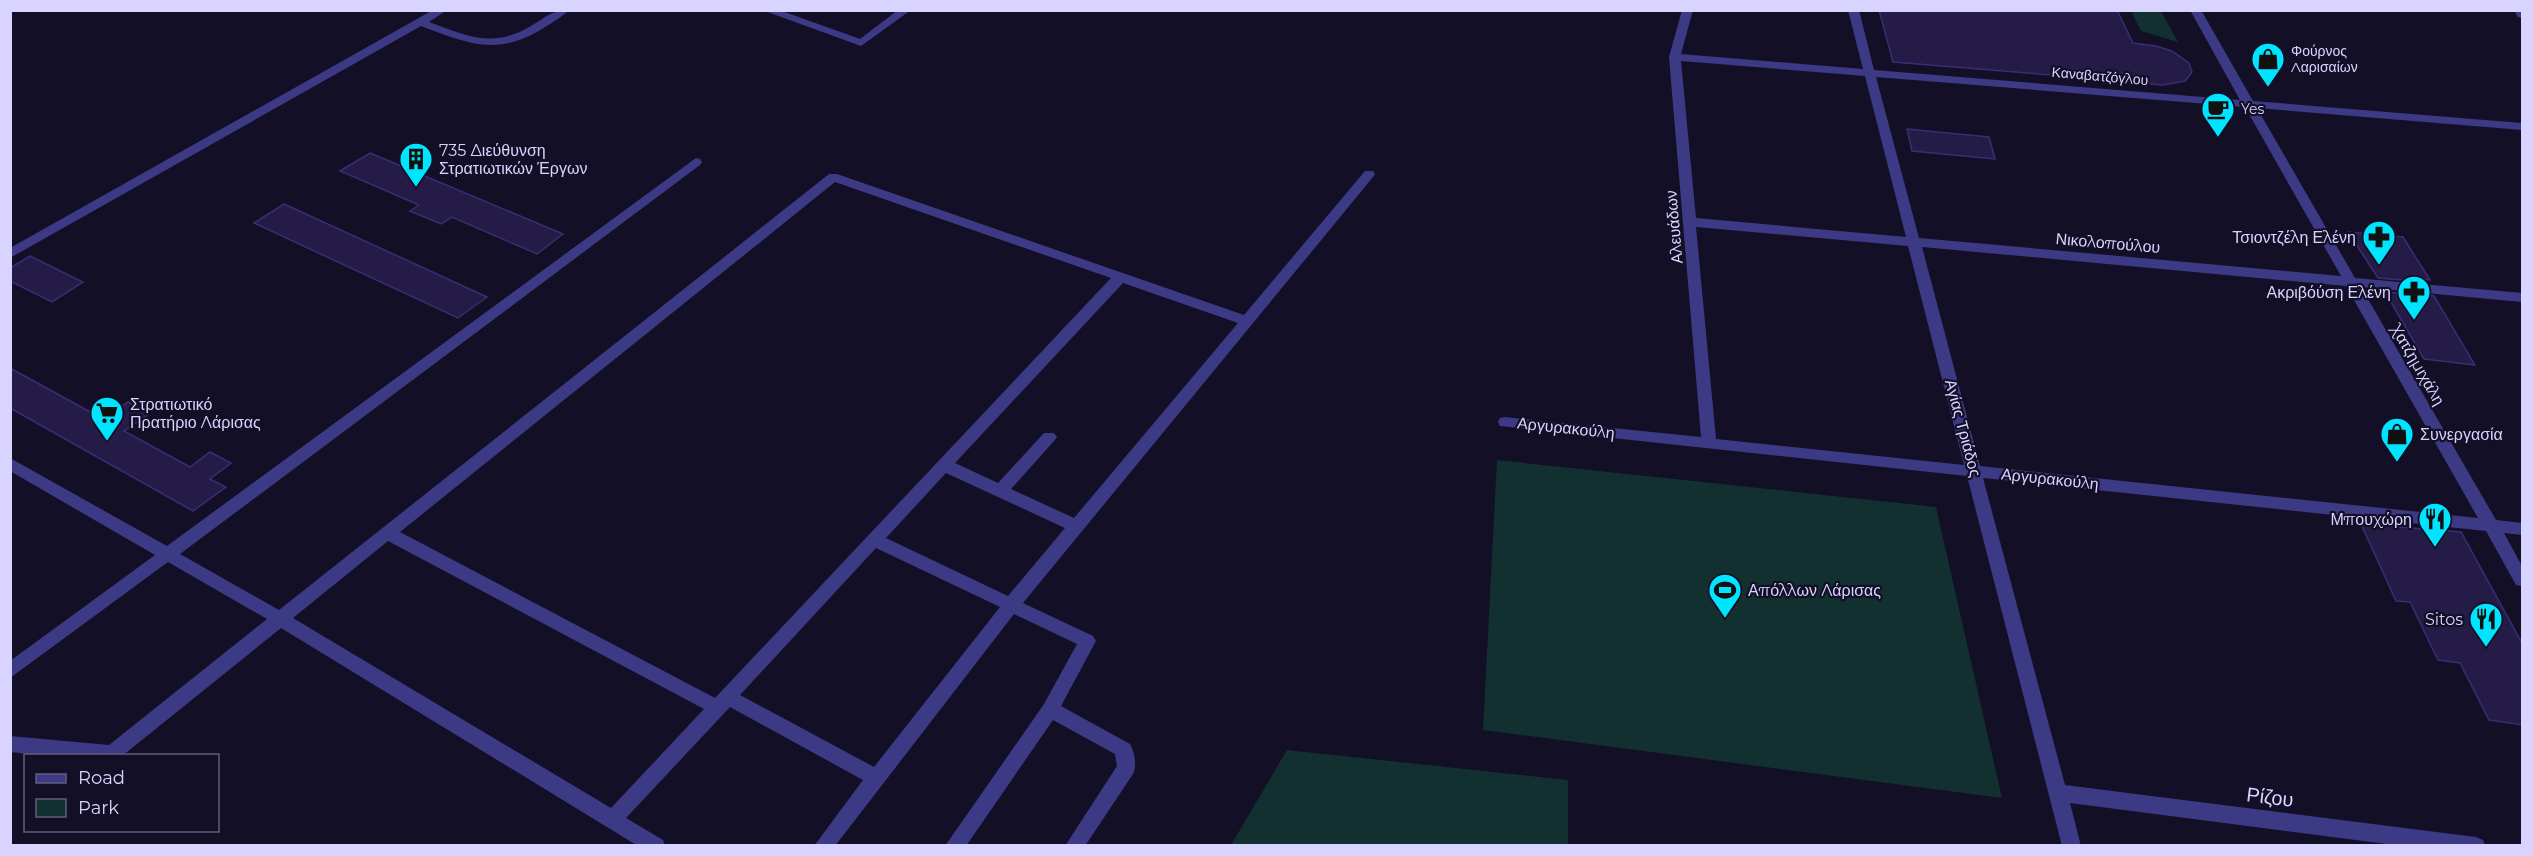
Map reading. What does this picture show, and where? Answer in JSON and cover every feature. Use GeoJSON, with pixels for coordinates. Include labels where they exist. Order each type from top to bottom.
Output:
{"type":"FeatureCollection","features":[{"type":"Feature","properties":{"kind":"street"},"geometry":{"type":"LineString","coordinates":[[10,254],[442,10]]}},
{"type":"Feature","properties":{"kind":"street"},"geometry":{"type":"LineString","coordinates":[[422,23],[479,42],[498,43],[525,34],[564,10]]}},
{"type":"Feature","properties":{"kind":"street"},"geometry":{"type":"LineString","coordinates":[[767,10],[861,43],[906,10]]}},
{"type":"Feature","properties":{"kind":"street","name":"Αλευάδων"},"geometry":{"type":"LineString","coordinates":[[1688,10],[1675,57],[1709,443]]}},
{"type":"Feature","properties":{"kind":"street","name":"Αγίας Τριάδος"},"geometry":{"type":"LineString","coordinates":[[1853,10],[2072,846]]}},
{"type":"Feature","properties":{"kind":"street","name":"Χατζημιχάλη"},"geometry":{"type":"LineString","coordinates":[[2195,10],[2523,580]]}},
{"type":"Feature","properties":{"kind":"street"},"geometry":{"type":"LineString","coordinates":[[2518,10],[2523,15]]}},
{"type":"Feature","properties":{"kind":"street","name":"Καναβατζόγλου"},"geometry":{"type":"LineString","coordinates":[[1675,57],[2523,126]]}},
{"type":"Feature","properties":{"kind":"street"},"geometry":{"type":"LineString","coordinates":[[10,670],[170,554],[696,162]]}},
{"type":"Feature","properties":{"kind":"street"},"geometry":{"type":"LineString","coordinates":[[823,846],[1011,605],[1369,174]]}},
{"type":"Feature","properties":{"kind":"street"},"geometry":{"type":"LineString","coordinates":[[10,744],[109,754],[833,177],[1247,321]]}},
{"type":"Feature","properties":{"kind":"street","name":"Νικολοπούλου"},"geometry":{"type":"LineString","coordinates":[[1690,222],[2523,297]]}},
{"type":"Feature","properties":{"kind":"street"},"geometry":{"type":"LineString","coordinates":[[613,819],[1120,277]]}},
{"type":"Feature","properties":{"kind":"street","name":"Αργυρακούλη"},"geometry":{"type":"LineString","coordinates":[[1505,422],[2523,530]]}},
{"type":"Feature","properties":{"kind":"street"},"geometry":{"type":"LineString","coordinates":[[1000,491],[1049,437]]}},
{"type":"Feature","properties":{"kind":"street"},"geometry":{"type":"LineString","coordinates":[[10,464],[280,619],[656,846]]}},
{"type":"Feature","properties":{"kind":"street"},"geometry":{"type":"LineString","coordinates":[[944,465],[1076,526]]}},
{"type":"Feature","properties":{"kind":"street"},"geometry":{"type":"LineString","coordinates":[[387,533],[877,778]]}},
{"type":"Feature","properties":{"kind":"street"},"geometry":{"type":"LineString","coordinates":[[874,540],[1087,641],[1050,709],[954,846]]}},
{"type":"Feature","properties":{"kind":"street"},"geometry":{"type":"LineString","coordinates":[[1050,709],[1124,750],[1126,768],[1074,846]]}},
{"type":"Feature","properties":{"kind":"street","name":"Ρίζου"},"geometry":{"type":"LineString","coordinates":[[2059,793],[2476,846]]}},
{"type":"Feature","properties":{"kind":"green space"},"geometry":{"type":"Polygon","coordinates":[[[2138,10],[2161,11],[2178,42],[2141,31],[2132,13],[2138,10]]]}},
{"type":"Feature","properties":{"kind":"green space","name":"Απόλλων Λάρισας"},"geometry":{"type":"Polygon","coordinates":[[[1497,460],[1936,507],[2002,798],[1483,730],[1497,460]]]}},
{"type":"Feature","properties":{"kind":"green space"},"geometry":{"type":"Polygon","coordinates":[[[1287,750],[1568,780],[1568,845],[1231,845],[1287,750]]]}},
{"type":"Feature","properties":{"kind":"building"},"geometry":{"type":"Polygon","coordinates":[[[1879,10],[2117,10],[2133,43],[2172,51],[2189,63],[2192,72],[2185,81],[2163,85],[2130,82],[2126,74],[2059,68],[2063,76],[1893,62],[1879,10]]]}},
{"type":"Feature","properties":{"kind":"building"},"geometry":{"type":"Polygon","coordinates":[[[1907,129],[1989,137],[1995,159],[1912,151],[1907,129]]]}},
{"type":"Feature","properties":{"kind":"building","name":"735 Διεύθυνση Στρατιωτικών Έργων"},"geometry":{"type":"Polygon","coordinates":[[[370,153],[563,234],[537,254],[452,217],[441,224],[410,211],[419,205],[340,171],[370,153]]]}},
{"type":"Feature","properties":{"kind":"building"},"geometry":{"type":"Polygon","coordinates":[[[284,204],[487,297],[458,318],[254,223],[284,204]]]}},
{"type":"Feature","properties":{"kind":"building"},"geometry":{"type":"Polygon","coordinates":[[[2348,232],[2403,237],[2430,280],[2424,279],[2426,282],[2378,278],[2348,232]]]}},
{"type":"Feature","properties":{"kind":"building"},"geometry":{"type":"Polygon","coordinates":[[[30,256],[83,282],[52,302],[10,281],[10,268],[30,256]]]}},
{"type":"Feature","properties":{"kind":"building"},"geometry":{"type":"Polygon","coordinates":[[[2385,292],[2434,296],[2475,365],[2424,359],[2385,292]]]}},
{"type":"Feature","properties":{"kind":"building","name":"Στρατιωτικό Πρατήριο Λάρισας"},"geometry":{"type":"Polygon","coordinates":[[[10,368],[103,419],[128,402],[149,414],[124,431],[190,467],[210,452],[231,463],[210,479],[226,487],[193,511],[10,408],[10,368]]]}},
{"type":"Feature","properties":{"kind":"building"},"geometry":{"type":"Polygon","coordinates":[[[2361,524],[2461,532],[2523,645],[2523,725],[2489,720],[2460,663],[2438,660],[2410,602],[2396,601],[2361,524]]]}},
{"type":"Feature","properties":{"kind":"place","name":"Φούρνος Λαρισαίων"},"geometry":{"type":"Point","coordinates":[2268,88]}},
{"type":"Feature","properties":{"kind":"place","name":"Yes"},"geometry":{"type":"Point","coordinates":[2218,138]}},
{"type":"Feature","properties":{"kind":"place","name":"735 Διεύθυνση Στρατιωτικών Έργων"},"geometry":{"type":"Point","coordinates":[416,188]}},
{"type":"Feature","properties":{"kind":"place","name":"Τσιοντζέλη Ελένη"},"geometry":{"type":"Point","coordinates":[2379,266]}},
{"type":"Feature","properties":{"kind":"place","name":"Ακριβόύση Ελένη"},"geometry":{"type":"Point","coordinates":[2414,321]}},
{"type":"Feature","properties":{"kind":"place","name":"Στρατιωτικό Πρατήριο Λάρισας"},"geometry":{"type":"Point","coordinates":[107,442]}},
{"type":"Feature","properties":{"kind":"place","name":"Συνεργασία"},"geometry":{"type":"Point","coordinates":[2397,463]}},
{"type":"Feature","properties":{"kind":"place","name":"Μπουχώρη"},"geometry":{"type":"Point","coordinates":[2435,548]}},
{"type":"Feature","properties":{"kind":"place","name":"Απόλλων Λάρισας"},"geometry":{"type":"Point","coordinates":[1725,619]}},
{"type":"Feature","properties":{"kind":"place","name":"Sitos"},"geometry":{"type":"Point","coordinates":[2486,648]}}]}
